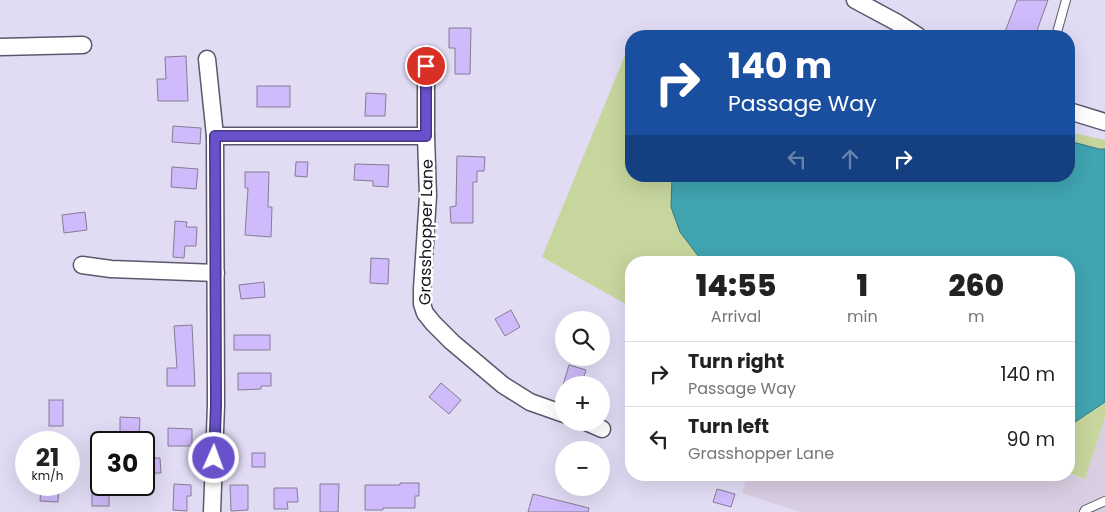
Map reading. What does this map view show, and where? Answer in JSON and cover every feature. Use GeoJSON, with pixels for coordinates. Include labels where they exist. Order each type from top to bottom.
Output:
{"type":"FeatureCollection","features":[{"type":"Feature","properties":{"kind":"street"},"geometry":{"type":"LineString","coordinates":[[855,0],[909,30]]}},
{"type":"Feature","properties":{"kind":"street"},"geometry":{"type":"LineString","coordinates":[[0,47],[83,45]]}},
{"type":"Feature","properties":{"kind":"street"},"geometry":{"type":"LineString","coordinates":[[207,59],[215,136],[216,405],[212,512]]}},
{"type":"Feature","properties":{"kind":"street","name":"Grasshopper Lane"},"geometry":{"type":"LineString","coordinates":[[426,66],[428,196],[422,289],[422,304],[425,313],[452,342],[503,385],[530,402],[555,411]]}},
{"type":"Feature","properties":{"kind":"street"},"geometry":{"type":"LineString","coordinates":[[1075,114],[1105,122]]}},
{"type":"Feature","properties":{"kind":"street"},"geometry":{"type":"LineString","coordinates":[[215,136],[426,136]]}},
{"type":"Feature","properties":{"kind":"street"},"geometry":{"type":"LineString","coordinates":[[82,265],[111,269],[216,273]]}},
{"type":"Feature","properties":{"kind":"lane"},"geometry":{"type":"LineString","coordinates":[[1058,30],[1066,0]]}},
{"type":"Feature","properties":{"kind":"lane"},"geometry":{"type":"LineString","coordinates":[[1084,512],[1105,501]]}},
{"type":"Feature","properties":{"kind":"shaded area"},"geometry":{"type":"Polygon","coordinates":[[[1105,418],[1105,512],[800,512],[742,493],[745,481],[1075,481],[1075,476],[1085,479],[1105,418]]]}},
{"type":"Feature","properties":{"kind":"green space"},"geometry":{"type":"Polygon","coordinates":[[[625,55],[625,182],[1075,182],[1075,133],[1105,140],[1105,418],[1085,479],[1075,475],[1075,256],[625,256],[625,304],[542,257],[625,55]]]}},
{"type":"Feature","properties":{"kind":"water"},"geometry":{"type":"Polygon","coordinates":[[[1075,143],[1105,149],[1105,402],[1075,422],[1075,256],[698,256],[680,232],[671,207],[672,182],[1075,182],[1075,143]]]}},
{"type":"Feature","properties":{"kind":"building"},"geometry":{"type":"Polygon","coordinates":[[[1017,0],[1048,0],[1037,30],[1006,30],[1017,0]]]}},
{"type":"Feature","properties":{"kind":"building"},"geometry":{"type":"Polygon","coordinates":[[[449,28],[471,28],[470,74],[455,74],[455,48],[449,48],[449,28]]]}},
{"type":"Feature","properties":{"kind":"building"},"geometry":{"type":"Polygon","coordinates":[[[186,56],[188,101],[158,101],[157,79],[166,79],[165,57],[186,56]]]}},
{"type":"Feature","properties":{"kind":"building"},"geometry":{"type":"Polygon","coordinates":[[[257,86],[290,86],[290,107],[257,107],[257,86]]]}},
{"type":"Feature","properties":{"kind":"building"},"geometry":{"type":"Polygon","coordinates":[[[366,93],[386,94],[385,116],[365,116],[366,93]]]}},
{"type":"Feature","properties":{"kind":"building"},"geometry":{"type":"Polygon","coordinates":[[[173,126],[201,128],[200,144],[172,142],[173,126]]]}},
{"type":"Feature","properties":{"kind":"building"},"geometry":{"type":"Polygon","coordinates":[[[457,156],[485,157],[484,171],[477,171],[477,182],[473,182],[473,223],[451,223],[450,207],[456,206],[457,156]]]}},
{"type":"Feature","properties":{"kind":"building"},"geometry":{"type":"Polygon","coordinates":[[[296,162],[308,162],[307,177],[295,176],[296,162]]]}},
{"type":"Feature","properties":{"kind":"building"},"geometry":{"type":"Polygon","coordinates":[[[355,164],[389,165],[388,187],[373,186],[373,181],[354,180],[355,164]]]}},
{"type":"Feature","properties":{"kind":"building"},"geometry":{"type":"Polygon","coordinates":[[[172,167],[198,169],[196,189],[171,187],[172,167]]]}},
{"type":"Feature","properties":{"kind":"building"},"geometry":{"type":"Polygon","coordinates":[[[245,172],[269,172],[268,207],[272,207],[271,237],[245,235],[248,188],[245,188],[245,172]]]}},
{"type":"Feature","properties":{"kind":"building"},"geometry":{"type":"Polygon","coordinates":[[[85,212],[87,230],[64,233],[62,215],[85,212]]]}},
{"type":"Feature","properties":{"kind":"building"},"geometry":{"type":"Polygon","coordinates":[[[175,221],[187,222],[186,227],[197,227],[196,246],[185,246],[184,258],[173,257],[175,221]]]}},
{"type":"Feature","properties":{"kind":"building"},"geometry":{"type":"Polygon","coordinates":[[[371,258],[389,259],[388,284],[370,283],[371,258]]]}},
{"type":"Feature","properties":{"kind":"building"},"geometry":{"type":"Polygon","coordinates":[[[264,282],[265,297],[241,299],[239,285],[264,282]]]}},
{"type":"Feature","properties":{"kind":"building"},"geometry":{"type":"Polygon","coordinates":[[[511,310],[520,327],[505,336],[495,319],[511,310]]]}},
{"type":"Feature","properties":{"kind":"building"},"geometry":{"type":"Polygon","coordinates":[[[192,325],[195,386],[167,386],[167,368],[177,368],[174,326],[192,325]]]}},
{"type":"Feature","properties":{"kind":"building"},"geometry":{"type":"Polygon","coordinates":[[[234,335],[270,335],[270,350],[234,350],[234,335]]]}},
{"type":"Feature","properties":{"kind":"building"},"geometry":{"type":"Polygon","coordinates":[[[569,366],[586,370],[584,376],[566,376],[569,366]]]}},
{"type":"Feature","properties":{"kind":"building"},"geometry":{"type":"Polygon","coordinates":[[[238,373],[271,373],[271,386],[261,386],[261,389],[238,390],[238,373]]]}},
{"type":"Feature","properties":{"kind":"building"},"geometry":{"type":"Polygon","coordinates":[[[441,383],[461,400],[449,414],[429,397],[441,383]]]}},
{"type":"Feature","properties":{"kind":"building"},"geometry":{"type":"Polygon","coordinates":[[[49,400],[63,400],[63,426],[49,426],[49,400]]]}},
{"type":"Feature","properties":{"kind":"building"},"geometry":{"type":"Polygon","coordinates":[[[120,417],[140,418],[139,431],[120,431],[120,417]]]}},
{"type":"Feature","properties":{"kind":"building"},"geometry":{"type":"Polygon","coordinates":[[[168,428],[192,429],[192,446],[168,446],[168,428]]]}},
{"type":"Feature","properties":{"kind":"building"},"geometry":{"type":"Polygon","coordinates":[[[252,453],[265,453],[265,467],[252,467],[252,453]]]}},
{"type":"Feature","properties":{"kind":"building"},"geometry":{"type":"Polygon","coordinates":[[[155,458],[160,458],[161,473],[155,473],[155,458]]]}},
{"type":"Feature","properties":{"kind":"building"},"geometry":{"type":"Polygon","coordinates":[[[400,483],[419,483],[419,496],[415,496],[415,508],[365,510],[365,485],[400,485],[400,483]]]}},
{"type":"Feature","properties":{"kind":"building"},"geometry":{"type":"Polygon","coordinates":[[[174,484],[191,485],[191,496],[187,496],[187,511],[173,510],[174,484]]]}},
{"type":"Feature","properties":{"kind":"building"},"geometry":{"type":"Polygon","coordinates":[[[320,484],[339,484],[338,512],[320,512],[320,484]]]}},
{"type":"Feature","properties":{"kind":"building"},"geometry":{"type":"Polygon","coordinates":[[[230,485],[248,485],[248,510],[231,511],[230,485]]]}},
{"type":"Feature","properties":{"kind":"building"},"geometry":{"type":"Polygon","coordinates":[[[274,488],[297,488],[298,502],[287,502],[288,509],[274,509],[274,488]]]}},
{"type":"Feature","properties":{"kind":"building"},"geometry":{"type":"Polygon","coordinates":[[[717,489],[735,494],[731,507],[713,502],[717,489]]]}},
{"type":"Feature","properties":{"kind":"building"},"geometry":{"type":"Polygon","coordinates":[[[533,494],[589,508],[588,512],[528,512],[533,494]]]}},
{"type":"Feature","properties":{"kind":"building"},"geometry":{"type":"Polygon","coordinates":[[[40,496],[58,496],[58,502],[40,501],[40,496]]]}},
{"type":"Feature","properties":{"kind":"building"},"geometry":{"type":"Polygon","coordinates":[[[92,496],[109,496],[109,506],[92,506],[92,496]]]}},
{"type":"Feature","properties":{"kind":"route"},"geometry":{"type":"LineString","coordinates":[[214,458],[216,405],[215,136],[426,136],[426,66]]}}]}
